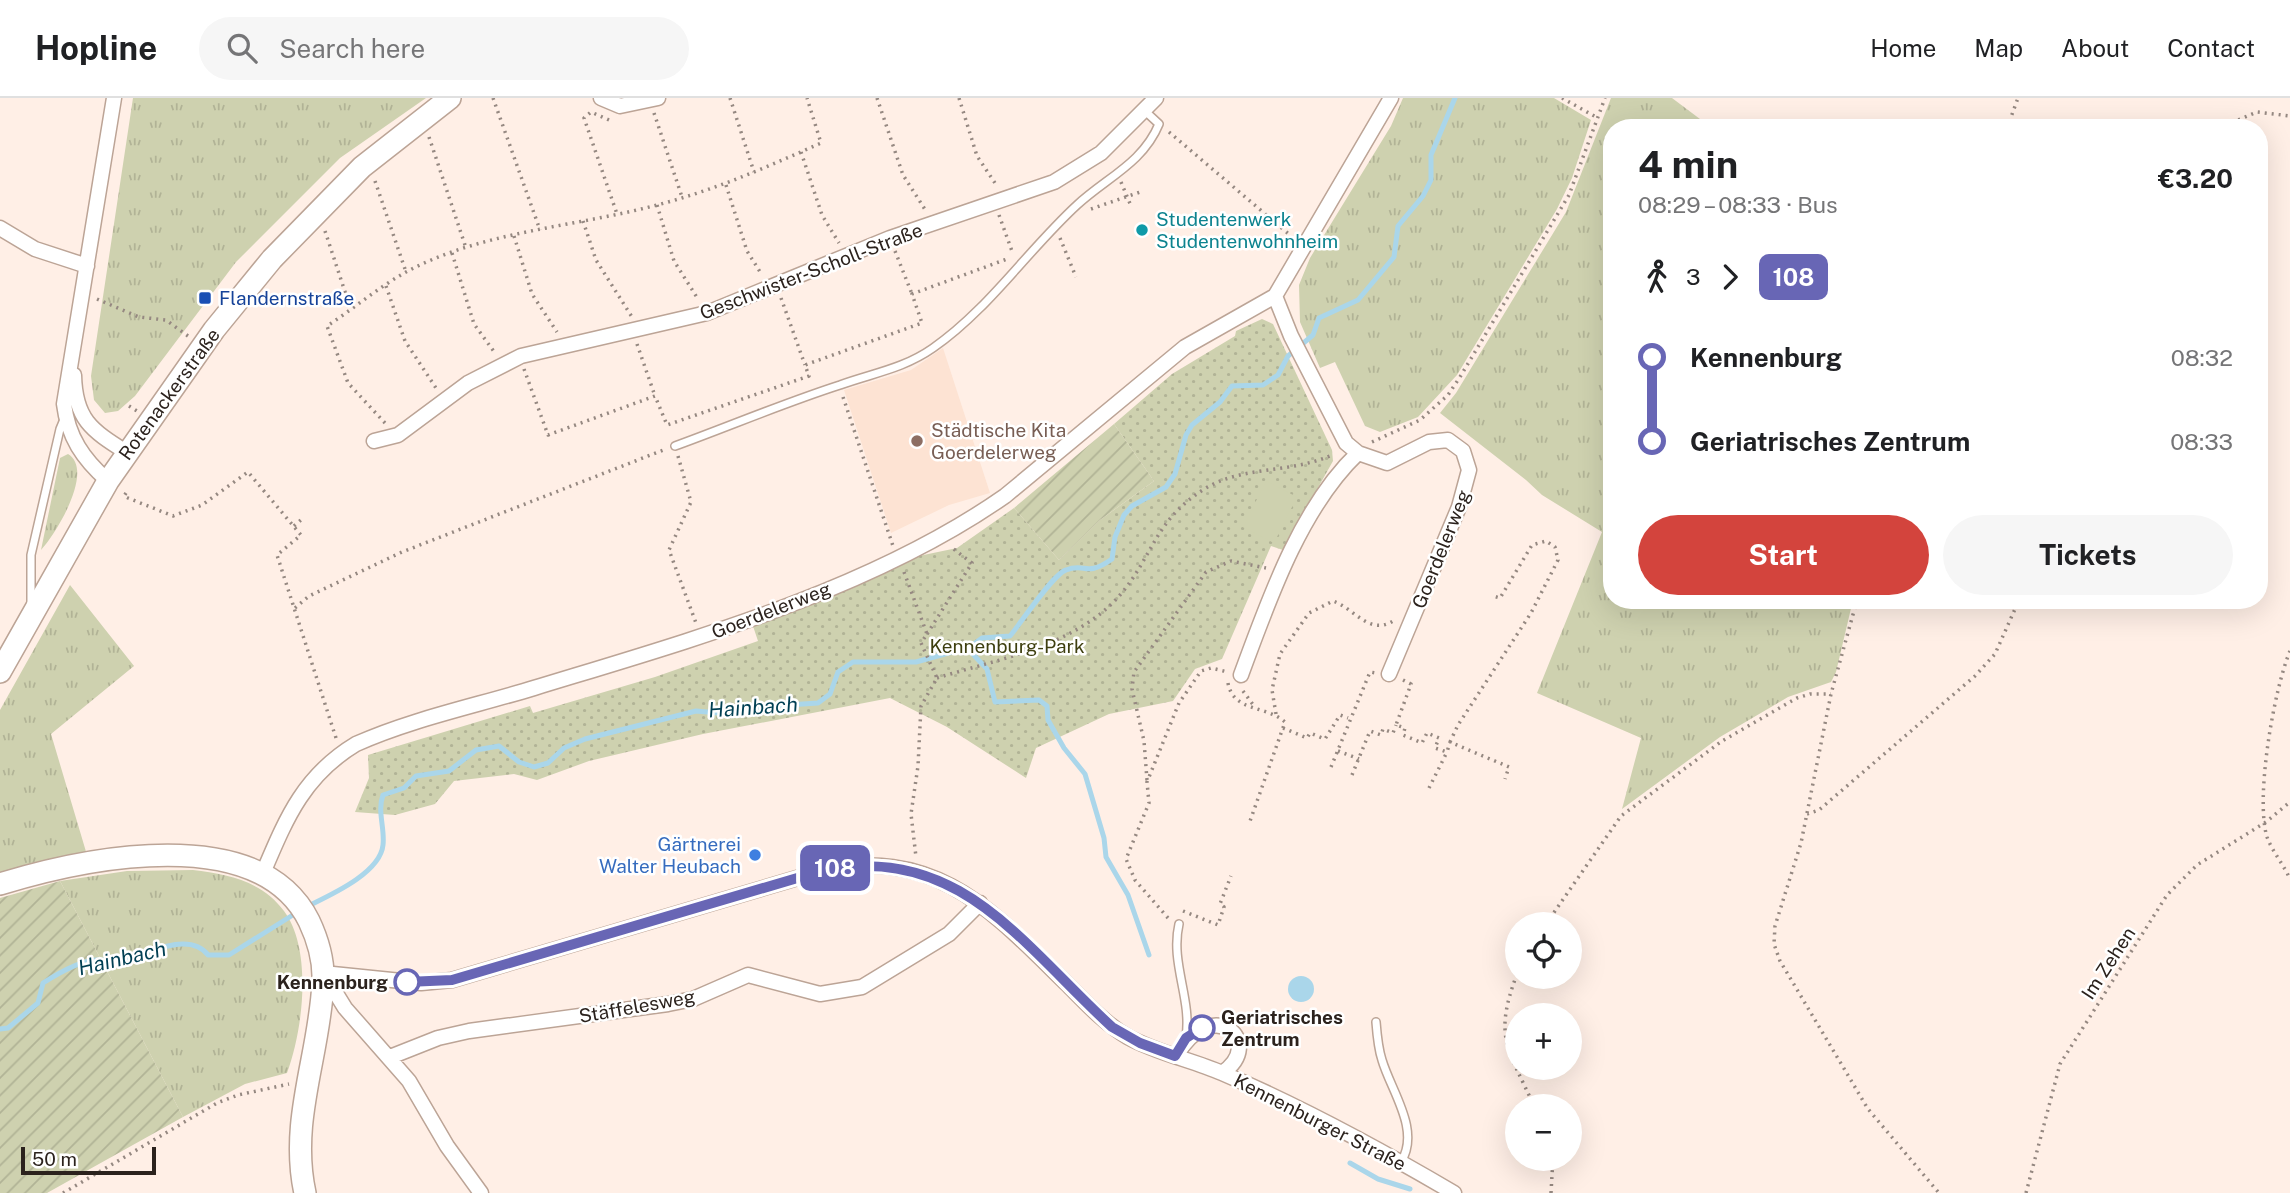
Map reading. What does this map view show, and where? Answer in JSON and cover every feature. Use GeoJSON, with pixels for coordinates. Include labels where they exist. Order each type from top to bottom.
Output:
{"type":"FeatureCollection","features":[{"type":"Feature","properties":{"kind":"main road","name":"Rotenackerstraße"},"geometry":{"type":"LineString","coordinates":[[2,664],[126,452],[202,346],[254,280],[312,216],[389,144],[450,98]]}},
{"type":"Feature","properties":{"kind":"main road"},"geometry":{"type":"LineString","coordinates":[[0,884],[89,863],[141,858],[219,859],[263,873],[297,901],[316,937],[323,973],[305,1085],[300,1141],[305,1193]]}},
{"type":"Feature","properties":{"kind":"street"},"geometry":{"type":"LineString","coordinates":[[108,481],[78,449],[65,416],[65,392],[114,98]]}},
{"type":"Feature","properties":{"kind":"street"},"geometry":{"type":"LineString","coordinates":[[601,98],[620,106],[656,104]]}},
{"type":"Feature","properties":{"kind":"street","name":"Geschwister-Scholl-Straße"},"geometry":{"type":"LineString","coordinates":[[374,441],[398,435],[468,383],[521,356],[707,313],[890,238],[1055,182],[1101,153],[1156,98]]}},
{"type":"Feature","properties":{"kind":"street"},"geometry":{"type":"LineString","coordinates":[[1241,680],[1281,574],[1306,524],[1353,450],[1291,336],[1275,296],[1391,98]]}},
{"type":"Feature","properties":{"kind":"street"},"geometry":{"type":"LineString","coordinates":[[0,229],[35,249],[87,266]]}},
{"type":"Feature","properties":{"kind":"street","name":"Goerdelerweg"},"geometry":{"type":"LineString","coordinates":[[263,873],[298,797],[341,754],[365,740],[701,637],[897,558],[943,536],[1005,496],[1185,346],[1275,296]]}},
{"type":"Feature","properties":{"kind":"street"},"geometry":{"type":"LineString","coordinates":[[73,356],[75,400],[81,417],[126,452]]}},
{"type":"Feature","properties":{"kind":"street","name":"Goerdelerweg"},"geometry":{"type":"LineString","coordinates":[[1353,450],[1387,463],[1429,442],[1448,440],[1463,451],[1469,470],[1459,507],[1389,674]]}},
{"type":"Feature","properties":{"kind":"street","name":"Kennenburger Straße"},"geometry":{"type":"LineString","coordinates":[[323,973],[421,983],[452,980],[821,871],[872,865],[918,873],[955,886],[980,903],[1112,1027],[1140,1043],[1222,1073],[1401,1162],[1454,1193]]}},
{"type":"Feature","properties":{"kind":"street","name":"Stäffelesweg"},"geometry":{"type":"LineString","coordinates":[[390,1057],[438,1038],[469,1031],[687,1000],[748,975],[762,976],[820,994],[862,987],[949,934],[980,903]]}},
{"type":"Feature","properties":{"kind":"street"},"geometry":{"type":"LineString","coordinates":[[323,973],[345,1008],[409,1081],[447,1146],[481,1193]]}},
{"type":"Feature","properties":{"kind":"street","name":"Kennenburger Straße"},"geometry":{"type":"LineString","coordinates":[[1186,1038],[1202,1028],[1216,1025],[1232,1032],[1239,1046],[1238,1058],[1222,1073]]}},
{"type":"Feature","properties":{"kind":"street"},"geometry":{"type":"LineString","coordinates":[[1175,1056],[1186,1038]]}},
{"type":"Feature","properties":{"kind":"lane"},"geometry":{"type":"LineString","coordinates":[[675,446],[838,385],[895,369],[935,347],[962,324],[1086,198],[1118,176],[1148,144],[1159,124],[1145,111]]}},
{"type":"Feature","properties":{"kind":"lane"},"geometry":{"type":"LineString","coordinates":[[30,620],[31,555],[65,416]]}},
{"type":"Feature","properties":{"kind":"lane"},"geometry":{"type":"LineString","coordinates":[[1179,924],[1176,949],[1188,1020],[1186,1038]]}},
{"type":"Feature","properties":{"kind":"lane"},"geometry":{"type":"LineString","coordinates":[[1376,1022],[1382,1060],[1408,1131],[1408,1150],[1401,1162]]}},
{"type":"Feature","properties":{"kind":"path"},"geometry":{"type":"LineString","coordinates":[[493,98],[540,230]]}},
{"type":"Feature","properties":{"kind":"path"},"geometry":{"type":"LineString","coordinates":[[730,98],[754,172]]}},
{"type":"Feature","properties":{"kind":"path"},"geometry":{"type":"LineString","coordinates":[[369,407],[348,383],[327,326],[406,272],[452,253],[514,236],[657,205],[726,185],[821,143],[807,98]]}},
{"type":"Feature","properties":{"kind":"path"},"geometry":{"type":"LineString","coordinates":[[877,98],[903,175],[917,197]]}},
{"type":"Feature","properties":{"kind":"path"},"geometry":{"type":"LineString","coordinates":[[959,98],[977,156],[986,170]]}},
{"type":"Feature","properties":{"kind":"path"},"geometry":{"type":"LineString","coordinates":[[1563,98],[1596,117]]}},
{"type":"Feature","properties":{"kind":"path"},"geometry":{"type":"LineString","coordinates":[[918,873],[911,814],[918,766],[921,706],[937,678],[1064,636],[1107,608],[1129,584],[1164,523],[1208,487],[1243,474],[1307,465],[1353,450],[1420,420],[1448,395],[1461,377],[1569,195],[1605,98]]}},
{"type":"Feature","properties":{"kind":"path"},"geometry":{"type":"LineString","coordinates":[[2010,119],[2018,98]]}},
{"type":"Feature","properties":{"kind":"path"},"geometry":{"type":"LineString","coordinates":[[656,104],[682,197]]}},
{"type":"Feature","properties":{"kind":"path"},"geometry":{"type":"LineString","coordinates":[[609,120],[592,112],[584,118],[617,214]]}},
{"type":"Feature","properties":{"kind":"path"},"geometry":{"type":"LineString","coordinates":[[2240,119],[2257,112],[2290,116]]}},
{"type":"Feature","properties":{"kind":"path"},"geometry":{"type":"LineString","coordinates":[[1174,136],[1296,240]]}},
{"type":"Feature","properties":{"kind":"path"},"geometry":{"type":"LineString","coordinates":[[429,137],[466,248]]}},
{"type":"Feature","properties":{"kind":"path"},"geometry":{"type":"LineString","coordinates":[[801,152],[822,215],[832,232]]}},
{"type":"Feature","properties":{"kind":"path"},"geometry":{"type":"LineString","coordinates":[[375,181],[406,272]]}},
{"type":"Feature","properties":{"kind":"path"},"geometry":{"type":"LineString","coordinates":[[726,185],[747,251],[758,268]]}},
{"type":"Feature","properties":{"kind":"path"},"geometry":{"type":"LineString","coordinates":[[1086,198],[1092,210],[1143,191]]}},
{"type":"Feature","properties":{"kind":"path"},"geometry":{"type":"LineString","coordinates":[[1127,195],[1131,206]]}},
{"type":"Feature","properties":{"kind":"path"},"geometry":{"type":"LineString","coordinates":[[657,205],[674,261],[692,291]]}},
{"type":"Feature","properties":{"kind":"path"},"geometry":{"type":"LineString","coordinates":[[912,295],[1014,256],[1000,216]]}},
{"type":"Feature","properties":{"kind":"path"},"geometry":{"type":"LineString","coordinates":[[583,221],[596,260],[622,302]]}},
{"type":"Feature","properties":{"kind":"path"},"geometry":{"type":"LineString","coordinates":[[1056,227],[1076,277]]}},
{"type":"Feature","properties":{"kind":"path"},"geometry":{"type":"LineString","coordinates":[[324,229],[351,310]]}},
{"type":"Feature","properties":{"kind":"path"},"geometry":{"type":"LineString","coordinates":[[514,236],[532,294],[552,326]]}},
{"type":"Feature","properties":{"kind":"path"},"geometry":{"type":"LineString","coordinates":[[805,365],[922,323],[896,252]]}},
{"type":"Feature","properties":{"kind":"path"},"geometry":{"type":"LineString","coordinates":[[452,253],[474,324],[489,345]]}},
{"type":"Feature","properties":{"kind":"path"},"geometry":{"type":"LineString","coordinates":[[386,286],[405,341],[431,380]]}},
{"type":"Feature","properties":{"kind":"path"},"geometry":{"type":"LineString","coordinates":[[82,292],[139,317],[166,320],[202,346]]}},
{"type":"Feature","properties":{"kind":"path"},"geometry":{"type":"LineString","coordinates":[[637,345],[667,425],[809,376],[782,300]]}},
{"type":"Feature","properties":{"kind":"path"},"geometry":{"type":"LineString","coordinates":[[524,369],[548,435],[655,396]]}},
{"type":"Feature","properties":{"kind":"path"},"geometry":{"type":"LineString","coordinates":[[838,385],[897,558],[928,634]]}},
{"type":"Feature","properties":{"kind":"path"},"geometry":{"type":"LineString","coordinates":[[294,608],[309,596],[402,552],[675,446],[691,502],[669,550],[701,637]]}},
{"type":"Feature","properties":{"kind":"path"},"geometry":{"type":"LineString","coordinates":[[128,498],[173,516],[202,505],[248,472],[301,535],[277,555],[341,754]]}},
{"type":"Feature","properties":{"kind":"path"},"geometry":{"type":"LineString","coordinates":[[293,526],[302,519]]}},
{"type":"Feature","properties":{"kind":"path"},"geometry":{"type":"LineString","coordinates":[[937,678],[920,643],[972,563],[956,553],[943,536]]}},
{"type":"Feature","properties":{"kind":"path"},"geometry":{"type":"LineString","coordinates":[[1429,788],[1458,725],[1531,613],[1558,560],[1555,547],[1546,541],[1532,545],[1500,598],[1493,596]]}},
{"type":"Feature","properties":{"kind":"path"},"geometry":{"type":"LineString","coordinates":[[1179,924],[1165,916],[1135,880],[1126,859],[1150,803],[1144,741],[1132,684],[1142,661],[1198,580],[1211,568],[1226,562],[1240,562],[1281,574]]}},
{"type":"Feature","properties":{"kind":"path"},"geometry":{"type":"LineString","coordinates":[[1276,714],[1272,690],[1279,658],[1309,613],[1333,601],[1346,606],[1363,622],[1386,626],[1401,617]]}},
{"type":"Feature","properties":{"kind":"path"},"geometry":{"type":"LineString","coordinates":[[1855,609],[1831,694],[1801,843],[1775,926],[1777,956],[1868,1109],[1939,1193]]}},
{"type":"Feature","properties":{"kind":"path"},"geometry":{"type":"LineString","coordinates":[[1807,814],[1819,810],[1986,665],[2003,637],[2015,609]]}},
{"type":"Feature","properties":{"kind":"path"},"geometry":{"type":"LineString","coordinates":[[2290,652],[2270,725],[2266,822],[2269,841],[2290,879]]}},
{"type":"Feature","properties":{"kind":"path"},"geometry":{"type":"LineString","coordinates":[[1147,782],[1176,709],[1198,674],[1211,668],[1225,671],[1241,680],[1254,706]]}},
{"type":"Feature","properties":{"kind":"path"},"geometry":{"type":"LineString","coordinates":[[1225,671],[1234,699],[1244,705],[1276,714],[1285,722],[1249,824]]}},
{"type":"Feature","properties":{"kind":"path"},"geometry":{"type":"LineString","coordinates":[[1331,767],[1370,672],[1389,674],[1411,684],[1393,733],[1383,729],[1381,735],[1370,731],[1352,775]]}},
{"type":"Feature","properties":{"kind":"path"},"geometry":{"type":"LineString","coordinates":[[1554,912],[1622,816],[1705,752],[1743,729],[1804,695],[1831,694]]}},
{"type":"Feature","properties":{"kind":"path"},"geometry":{"type":"LineString","coordinates":[[1283,728],[1307,738],[1310,733],[1325,740],[1340,715],[1349,718]]}},
{"type":"Feature","properties":{"kind":"path"},"geometry":{"type":"LineString","coordinates":[[1396,724],[1405,728],[1403,735],[1422,743],[1426,733],[1439,738],[1435,748],[1447,752]]}},
{"type":"Feature","properties":{"kind":"path"},"geometry":{"type":"LineString","coordinates":[[1451,742],[1509,767],[1505,779]]}},
{"type":"Feature","properties":{"kind":"path"},"geometry":{"type":"LineString","coordinates":[[1338,751],[1359,759]]}},
{"type":"Feature","properties":{"kind":"path","name":"Im Zehen"},"geometry":{"type":"LineString","coordinates":[[2026,1193],[2057,1073],[2072,1043],[2176,884],[2208,857],[2266,822],[2290,802]]}},
{"type":"Feature","properties":{"kind":"path"},"geometry":{"type":"LineString","coordinates":[[1183,911],[1218,925],[1224,907],[1220,904],[1231,876]]}},
{"type":"Feature","properties":{"kind":"path"},"geometry":{"type":"LineString","coordinates":[[1512,989],[1503,1020],[1504,1037],[1529,1094]]}},
{"type":"Feature","properties":{"kind":"path"},"geometry":{"type":"LineString","coordinates":[[63,1193],[228,1098],[279,1085],[305,1085]]}},
{"type":"Feature","properties":{"kind":"path"},"geometry":{"type":"LineString","coordinates":[[1551,1193],[1552,1171]]}},
{"type":"Feature","properties":{"kind":"shaded area","name":"Städtische Kita Goerdelerweg"},"geometry":{"type":"Polygon","coordinates":[[[943,348],[990,493],[949,505],[891,533],[844,390],[911,370],[943,348]]]}},
{"type":"Feature","properties":{"kind":"green space"},"geometry":{"type":"Polygon","coordinates":[[[133,98],[426,98],[340,158],[236,262],[135,396],[118,411],[105,413],[94,400],[91,376],[133,98]]]}},
{"type":"Feature","properties":{"kind":"green space"},"geometry":{"type":"Polygon","coordinates":[[[1403,98],[1554,98],[1591,120],[1572,178],[1557,209],[1457,375],[1418,417],[1380,432],[1365,426],[1335,362],[1320,368],[1300,322],[1299,285],[1310,258],[1391,126],[1403,98]]]}},
{"type":"Feature","properties":{"kind":"green space"},"geometry":{"type":"Polygon","coordinates":[[[1611,98],[1672,98],[1700,119],[1603,119],[1603,609],[1851,609],[1836,672],[1831,682],[1788,697],[1720,737],[1622,809],[1641,738],[1537,693],[1602,532],[1542,495],[1440,413],[1456,393],[1566,212],[1611,98]]]}},
{"type":"Feature","properties":{"kind":"green space","name":"Kennenburg-Park"},"geometry":{"type":"Polygon","coordinates":[[[1262,319],[1273,324],[1332,450],[1333,461],[1283,550],[1271,546],[1222,659],[1195,669],[1173,701],[1109,714],[1036,748],[1026,778],[947,727],[890,698],[703,734],[589,761],[537,780],[514,774],[454,781],[435,804],[395,815],[355,812],[369,778],[368,755],[530,706],[533,713],[655,677],[758,641],[753,626],[833,595],[914,557],[957,548],[1014,508],[1059,560],[1100,520],[1154,481],[1114,424],[1172,374],[1235,336],[1236,331],[1262,319]]]}},
{"type":"Feature","properties":{"kind":"green space"},"geometry":{"type":"Polygon","coordinates":[[[1114,424],[1154,481],[1100,520],[1059,560],[1014,508],[1114,424]]]}},
{"type":"Feature","properties":{"kind":"green space"},"geometry":{"type":"Polygon","coordinates":[[[68,454],[75,462],[75,487],[63,517],[41,550],[60,458],[68,454]]]}},
{"type":"Feature","properties":{"kind":"green space"},"geometry":{"type":"Polygon","coordinates":[[[1266,481],[1297,497],[1274,543],[1243,527],[1266,481]]]}},
{"type":"Feature","properties":{"kind":"green space"},"geometry":{"type":"Polygon","coordinates":[[[70,585],[134,666],[51,734],[87,855],[0,875],[0,710],[70,585]]]}},
{"type":"Feature","properties":{"kind":"green space"},"geometry":{"type":"Polygon","coordinates":[[[193,870],[243,881],[265,892],[275,901],[293,927],[302,968],[302,990],[301,1013],[287,1073],[245,1084],[183,1117],[60,881],[127,871],[193,870]]]}},
{"type":"Feature","properties":{"kind":"green space"},"geometry":{"type":"Polygon","coordinates":[[[60,881],[183,1117],[47,1193],[0,1193],[0,898],[60,881]]]}},
{"type":"Feature","properties":{"kind":"water"},"geometry":{"type":"Polygon","coordinates":[[[1301,976],[1310,980],[1314,989],[1310,998],[1301,1002],[1292,998],[1288,989],[1292,980],[1301,976]]]}},
{"type":"Feature","properties":{"kind":"waterway","name":"Hainbach"},"geometry":{"type":"LineString","coordinates":[[304,908],[363,875],[380,856],[383,845],[383,795],[404,788],[416,776],[449,771],[476,750],[499,746],[519,762],[534,767],[548,763],[564,748],[585,739],[696,711],[718,713],[743,708],[818,703],[830,694],[838,672],[853,662],[916,662],[970,647],[982,638],[1010,636],[1060,573],[1073,568],[1096,568],[1112,559],[1115,537],[1124,515],[1132,506],[1166,487],[1175,474],[1186,435],[1192,425],[1220,402],[1232,386],[1263,385],[1278,375],[1288,356],[1313,335],[1319,318],[1358,300],[1394,257],[1398,226],[1423,196],[1431,180],[1431,155],[1455,98]]}},
{"type":"Feature","properties":{"kind":"waterway"},"geometry":{"type":"LineString","coordinates":[[967,648],[987,669],[995,702],[1039,700],[1047,706],[1048,720],[1064,748],[1085,774],[1104,838],[1106,857],[1128,895],[1149,955]]}},
{"type":"Feature","properties":{"kind":"waterway","name":"Hainbach"},"geometry":{"type":"LineString","coordinates":[[0,1029],[8,1028],[38,1003],[43,983],[78,964],[92,960],[122,959],[180,944],[200,948],[208,955],[229,955],[296,913]]}},
{"type":"Feature","properties":{"kind":"waterway"},"geometry":{"type":"LineString","coordinates":[[1350,1163],[1378,1179],[1410,1189]]}},
{"type":"Feature","properties":{"kind":"bus line","name":"108"},"geometry":{"type":"LineString","coordinates":[[407,982],[432,983],[452,980],[821,871],[872,865],[918,873],[965,892],[1000,919],[1112,1027],[1140,1043],[1175,1056],[1186,1038],[1202,1028]]}},
{"type":"Feature","properties":{"kind":"place","name":"Studentenwerk Studentenwohnheim"},"geometry":{"type":"Point","coordinates":[1142,230]}},
{"type":"Feature","properties":{"kind":"place","name":"Flandernstraße"},"geometry":{"type":"Point","coordinates":[205,298]}},
{"type":"Feature","properties":{"kind":"place","name":"Städtische Kita Goerdelerweg"},"geometry":{"type":"Point","coordinates":[917,441]}},
{"type":"Feature","properties":{"kind":"place","name":"Gärtnerei Walter Heubach"},"geometry":{"type":"Point","coordinates":[755,855]}},
{"type":"Feature","properties":{"kind":"place","name":"Kennenburg"},"geometry":{"type":"Point","coordinates":[407,982]}},
{"type":"Feature","properties":{"kind":"place","name":"Geriatrisches Zentrum"},"geometry":{"type":"Point","coordinates":[1202,1028]}}]}
